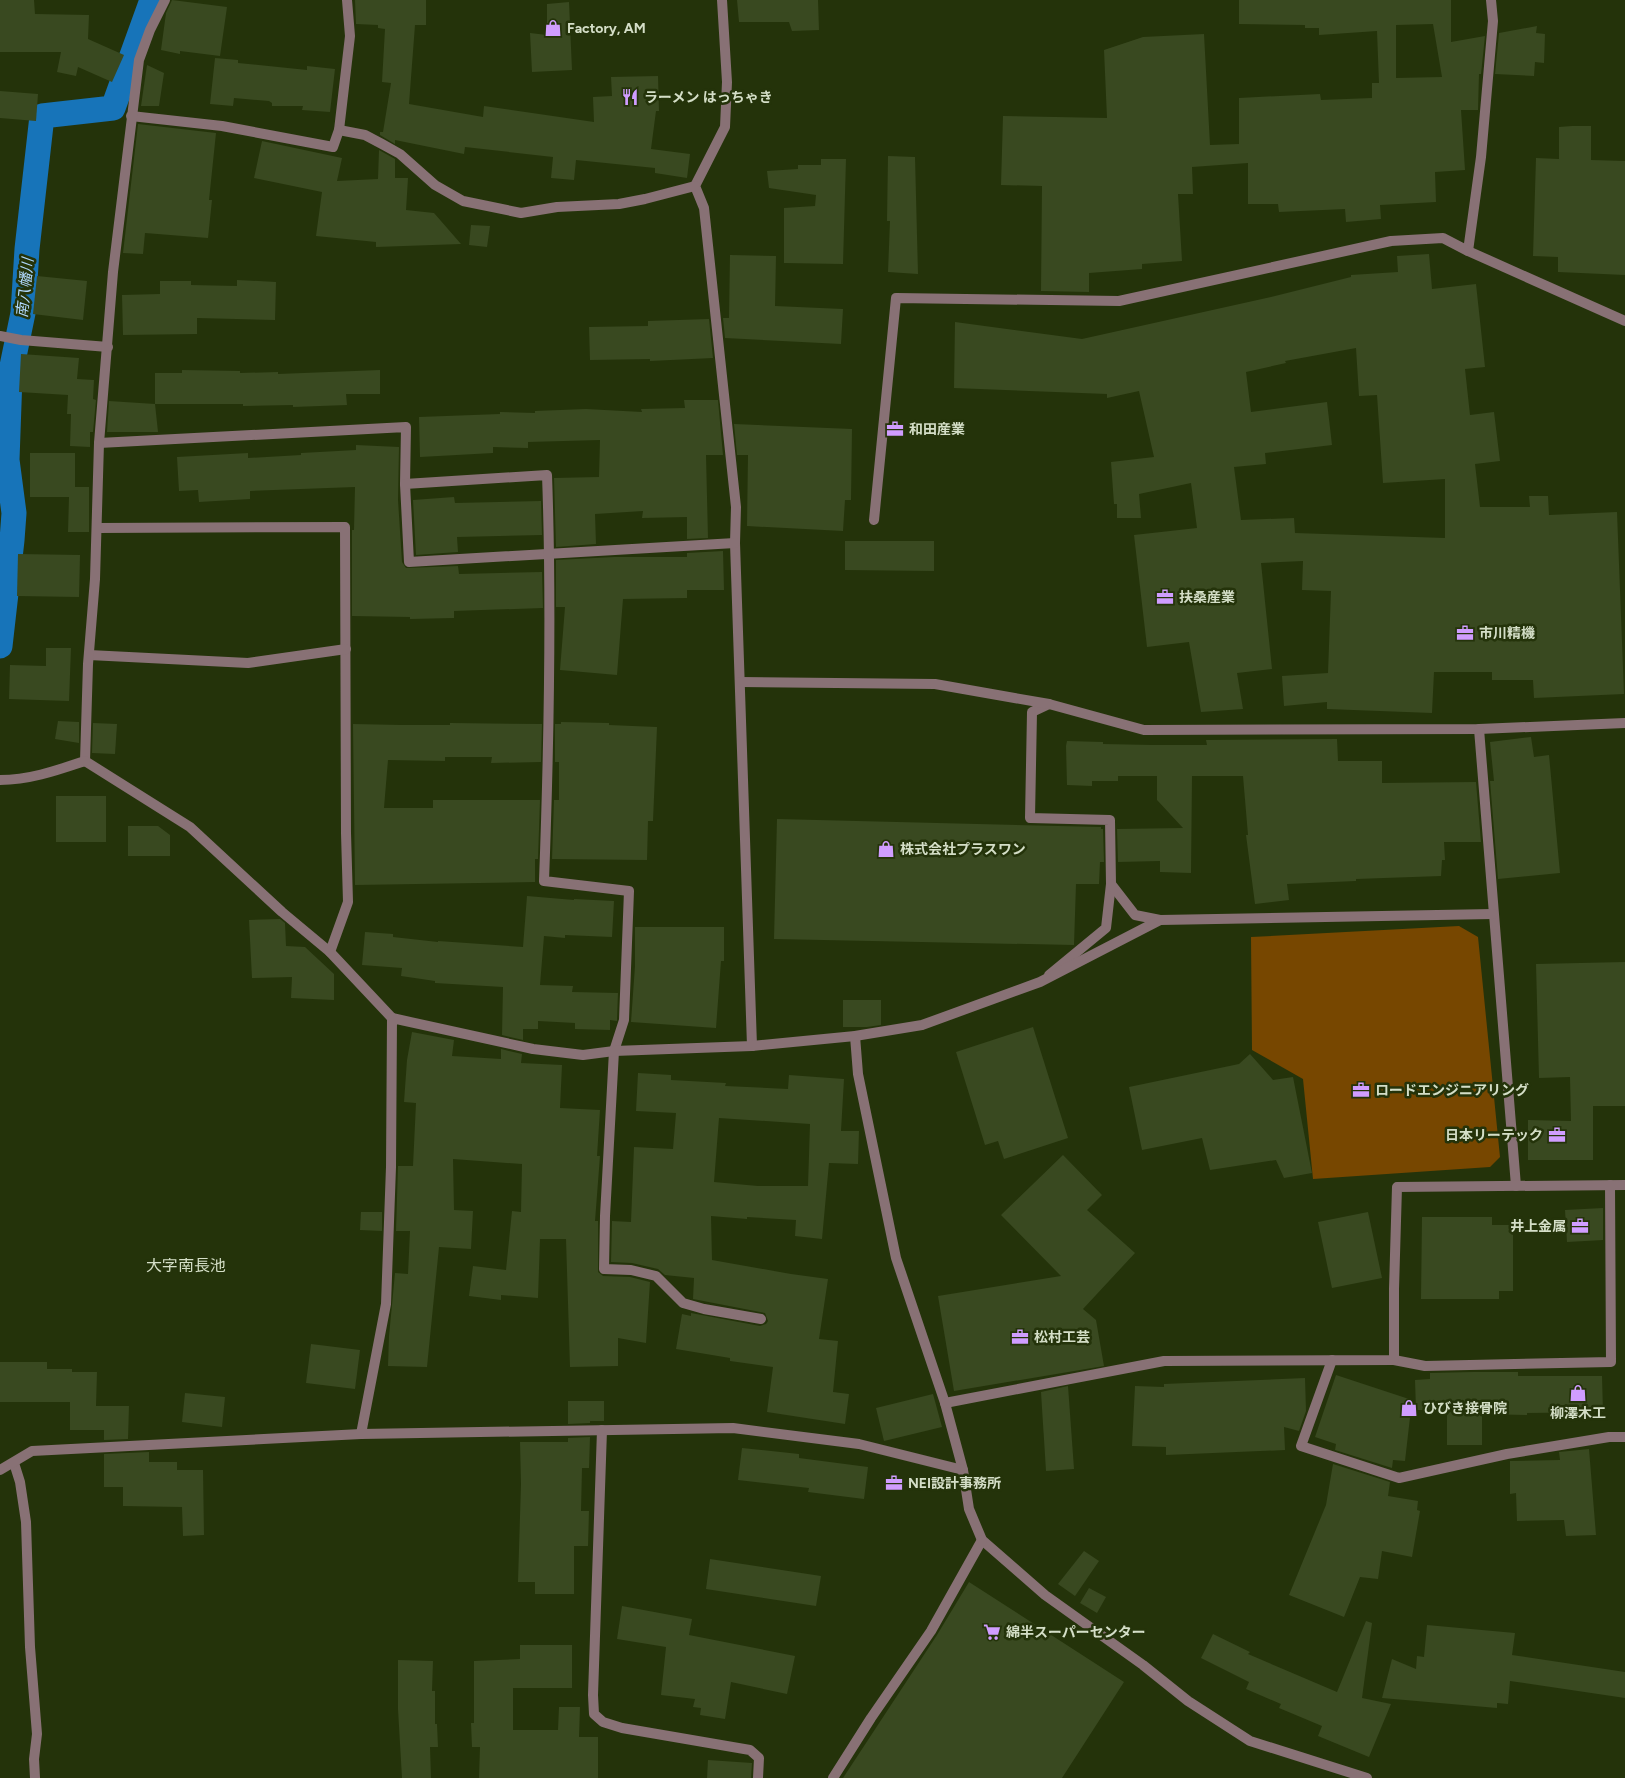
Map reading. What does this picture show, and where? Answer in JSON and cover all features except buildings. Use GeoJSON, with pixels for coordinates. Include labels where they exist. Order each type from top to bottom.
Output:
{"type":"FeatureCollection","features":[{"type":"Feature","properties":{"kind":"street"},"geometry":{"type":"LineString","coordinates":[[85,761],[88,655],[95,579],[99,443],[108,347],[112,272],[139,60],[150,30],[165,0]]}},
{"type":"Feature","properties":{"kind":"street"},"geometry":{"type":"LineString","coordinates":[[131,116],[222,126],[333,148],[339,130],[350,36],[347,0]]}},
{"type":"Feature","properties":{"kind":"street"},"geometry":{"type":"LineString","coordinates":[[339,130],[365,135],[400,154],[434,185],[463,201],[522,213],[557,207],[619,204],[695,186],[725,127],[727,82],[722,0]]}},
{"type":"Feature","properties":{"kind":"street"},"geometry":{"type":"LineString","coordinates":[[1468,251],[1480,157],[1493,21],[1491,0]]}},
{"type":"Feature","properties":{"kind":"street"},"geometry":{"type":"LineString","coordinates":[[695,186],[704,208],[736,507],[735,543],[752,1046]]}},
{"type":"Feature","properties":{"kind":"street"},"geometry":{"type":"LineString","coordinates":[[874,520],[896,298],[1119,301],[1391,241],[1443,238],[1625,321]]}},
{"type":"Feature","properties":{"kind":"street"},"geometry":{"type":"LineString","coordinates":[[5,337],[108,347]]}},
{"type":"Feature","properties":{"kind":"street"},"geometry":{"type":"LineString","coordinates":[[99,443],[406,427],[405,484],[409,562],[735,543]]}},
{"type":"Feature","properties":{"kind":"street"},"geometry":{"type":"LineString","coordinates":[[405,484],[547,476],[550,554],[550,724],[544,881],[629,891],[624,1020],[614,1051],[604,1269],[631,1270],[656,1276],[683,1303],[704,1309],[761,1319]]}},
{"type":"Feature","properties":{"kind":"street"},"geometry":{"type":"LineString","coordinates":[[97,528],[345,527],[348,902],[330,952]]}},
{"type":"Feature","properties":{"kind":"street"},"geometry":{"type":"LineString","coordinates":[[88,655],[248,663],[346,649]]}},
{"type":"Feature","properties":{"kind":"street"},"geometry":{"type":"LineString","coordinates":[[740,682],[935,684],[1049,704],[1144,730],[1479,729],[1625,723]]}},
{"type":"Feature","properties":{"kind":"street"},"geometry":{"type":"LineString","coordinates":[[1040,982],[1106,928],[1111,884],[1110,820],[1030,818],[1032,712],[1049,704]]}},
{"type":"Feature","properties":{"kind":"street"},"geometry":{"type":"LineString","coordinates":[[1479,729],[1516,1186]]}},
{"type":"Feature","properties":{"kind":"street"},"geometry":{"type":"LineString","coordinates":[[85,761],[190,827],[282,912],[330,952],[392,1018],[533,1050],[583,1054],[614,1051],[752,1046],[855,1036],[922,1025],[1040,982],[1160,920]]}},
{"type":"Feature","properties":{"kind":"street"},"geometry":{"type":"LineString","coordinates":[[0,780],[13,780],[48,773],[85,761]]}},
{"type":"Feature","properties":{"kind":"street"},"geometry":{"type":"LineString","coordinates":[[1111,884],[1135,915],[1160,920],[1493,914]]}},
{"type":"Feature","properties":{"kind":"street"},"geometry":{"type":"LineString","coordinates":[[361,1434],[386,1304],[391,1167],[392,1018]]}},
{"type":"Feature","properties":{"kind":"street"},"geometry":{"type":"LineString","coordinates":[[855,1036],[858,1074],[896,1258],[945,1403],[963,1470],[969,1509],[982,1540],[1045,1595],[1143,1665],[1188,1701],[1250,1741],[1367,1778]]}},
{"type":"Feature","properties":{"kind":"street"},"geometry":{"type":"LineString","coordinates":[[945,1403],[1164,1361],[1394,1360],[1425,1366],[1611,1362],[1610,1185]]}},
{"type":"Feature","properties":{"kind":"street"},"geometry":{"type":"LineString","coordinates":[[1394,1360],[1397,1187],[1625,1185]]}},
{"type":"Feature","properties":{"kind":"street"},"geometry":{"type":"LineString","coordinates":[[1332,1360],[1301,1446],[1399,1478],[1507,1454],[1625,1437]]}},
{"type":"Feature","properties":{"kind":"street"},"geometry":{"type":"LineString","coordinates":[[0,1470],[32,1451],[361,1434],[733,1428],[859,1444],[963,1470]]}},
{"type":"Feature","properties":{"kind":"street"},"geometry":{"type":"LineString","coordinates":[[602,1430],[592,1695],[594,1714],[603,1722],[622,1728],[750,1750],[759,1758],[758,1778]]}},
{"type":"Feature","properties":{"kind":"street"},"geometry":{"type":"LineString","coordinates":[[14,1463],[20,1482],[26,1522],[29,1637],[37,1734],[34,1759],[35,1778]]}},
{"type":"Feature","properties":{"kind":"street"},"geometry":{"type":"LineString","coordinates":[[832,1778],[931,1631],[982,1540]]}},
{"type":"Feature","properties":{"kind":"shaded area"},"geometry":{"type":"Polygon","coordinates":[[[1459,926],[1478,937],[1500,1157],[1490,1167],[1313,1179],[1303,1079],[1252,1050],[1251,937],[1459,926]]]}},
{"type":"Feature","properties":{"kind":"waterway","name":"南八幡川"},"geometry":{"type":"LineString","coordinates":[[0,646],[14,513],[7,460],[10,376],[23,313],[27,249],[42,116],[113,108],[152,0]]}},
{"type":"Feature","properties":{"kind":"place","name":"Factory, AM"},"geometry":{"type":"Point","coordinates":[553,28]}},
{"type":"Feature","properties":{"kind":"place","name":"ラーメン はっちゃき"},"geometry":{"type":"Point","coordinates":[630,97]}},
{"type":"Feature","properties":{"kind":"place","name":"和田産業"},"geometry":{"type":"Point","coordinates":[895,429]}},
{"type":"Feature","properties":{"kind":"place","name":"扶桑産業"},"geometry":{"type":"Point","coordinates":[1165,597]}},
{"type":"Feature","properties":{"kind":"place","name":"市川精機"},"geometry":{"type":"Point","coordinates":[1465,633]}},
{"type":"Feature","properties":{"kind":"place","name":"株式会社プラスワン"},"geometry":{"type":"Point","coordinates":[886,849]}},
{"type":"Feature","properties":{"kind":"place","name":"ロードエンジニアリング"},"geometry":{"type":"Point","coordinates":[1361,1090]}},
{"type":"Feature","properties":{"kind":"place","name":"日本リーテック"},"geometry":{"type":"Point","coordinates":[1557,1135]}},
{"type":"Feature","properties":{"kind":"place","name":"井上金属"},"geometry":{"type":"Point","coordinates":[1580,1226]}},
{"type":"Feature","properties":{"kind":"place","name":"松村工芸"},"geometry":{"type":"Point","coordinates":[1020,1337]}},
{"type":"Feature","properties":{"kind":"place","name":"柳澤木工"},"geometry":{"type":"Point","coordinates":[1578,1393]}},
{"type":"Feature","properties":{"kind":"place","name":"ひびき接骨院"},"geometry":{"type":"Point","coordinates":[1409,1408]}},
{"type":"Feature","properties":{"kind":"place","name":"NEI設計事務所"},"geometry":{"type":"Point","coordinates":[894,1483]}},
{"type":"Feature","properties":{"kind":"place","name":"綿半スーパーセンター"},"geometry":{"type":"Point","coordinates":[992,1632]}},
{"type":"Feature","properties":{"kind":"district","name":"大字南長池"},"geometry":{"type":"Point","coordinates":[186,1265]}}]}
